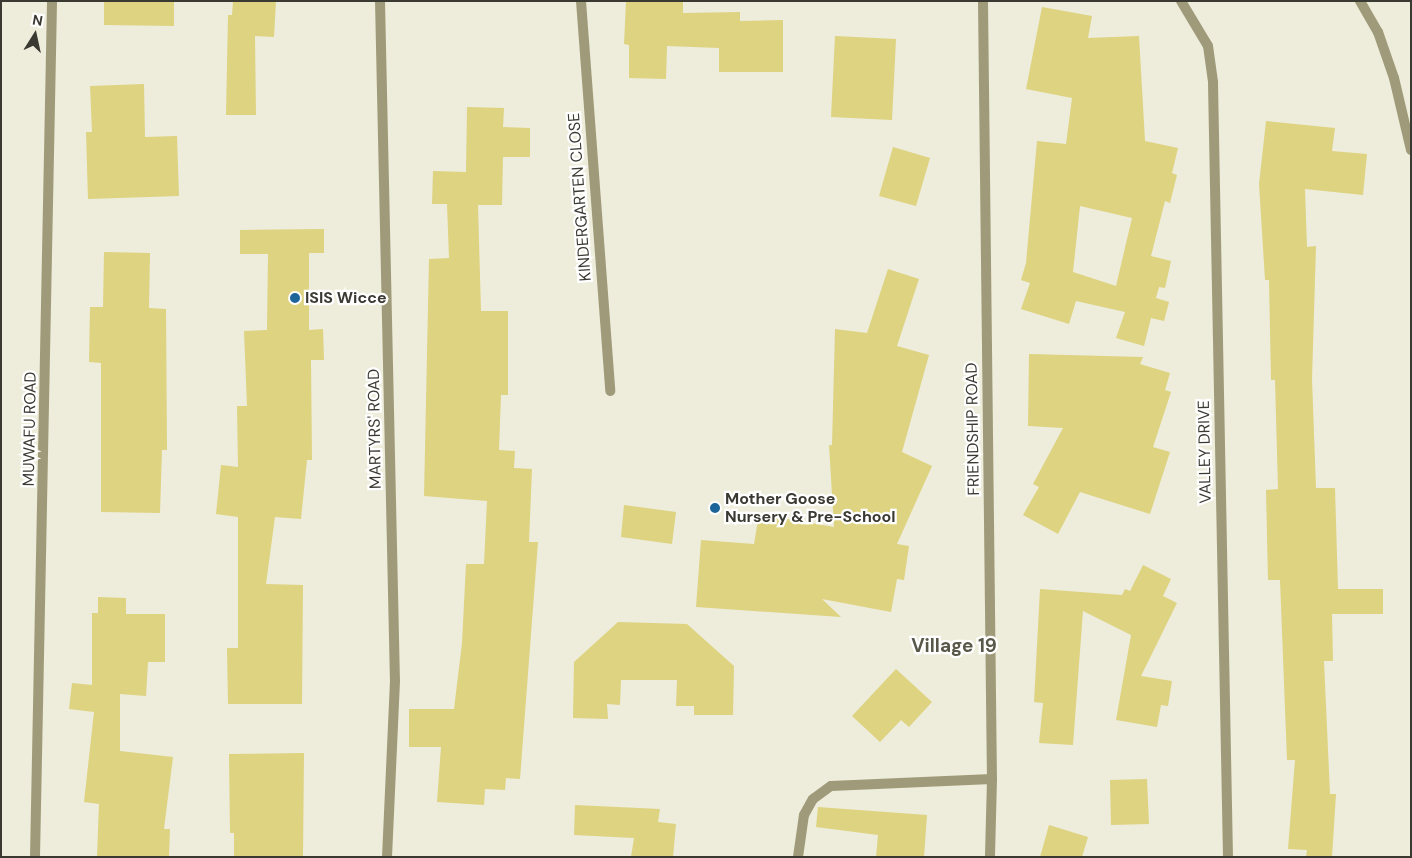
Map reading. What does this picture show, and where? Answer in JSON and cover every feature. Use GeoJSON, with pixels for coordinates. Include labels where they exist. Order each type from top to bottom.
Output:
{"type":"FeatureCollection","features":[{"type":"Feature","properties":{"kind":"street","name":"MUWAFU ROAD"},"geometry":{"type":"LineString","coordinates":[[35,857],[52,1]]}},
{"type":"Feature","properties":{"kind":"street","name":"MARTYRS' ROAD"},"geometry":{"type":"LineString","coordinates":[[380,1],[395,681],[387,857]]}},
{"type":"Feature","properties":{"kind":"street","name":"KINDERGARTEN CLOSE"},"geometry":{"type":"LineString","coordinates":[[581,1],[610,391]]}},
{"type":"Feature","properties":{"kind":"street","name":"FRIENDSHIP ROAD"},"geometry":{"type":"LineString","coordinates":[[983,1],[992,779],[990,857]]}},
{"type":"Feature","properties":{"kind":"street","name":"VALLEY DRIVE"},"geometry":{"type":"LineString","coordinates":[[1181,1],[1208,46],[1213,93],[1228,857]]}},
{"type":"Feature","properties":{"kind":"street"},"geometry":{"type":"LineString","coordinates":[[1360,1],[1378,32],[1394,78],[1411,150]]}},
{"type":"Feature","properties":{"kind":"street"},"geometry":{"type":"LineString","coordinates":[[798,857],[804,815],[813,799],[831,786],[992,779]]}},
{"type":"Feature","properties":{"kind":"building"},"geometry":{"type":"Polygon","coordinates":[[[104,1],[174,1],[174,26],[104,25],[104,1]]]}},
{"type":"Feature","properties":{"kind":"building"},"geometry":{"type":"Polygon","coordinates":[[[233,1],[276,1],[274,37],[255,36],[256,115],[226,115],[228,15],[232,15],[233,1]]]}},
{"type":"Feature","properties":{"kind":"building"},"geometry":{"type":"Polygon","coordinates":[[[626,1],[683,1],[683,13],[740,12],[740,21],[783,20],[783,72],[719,72],[719,48],[667,46],[666,79],[629,78],[629,45],[624,44],[626,1]]]}},
{"type":"Feature","properties":{"kind":"building"},"geometry":{"type":"Polygon","coordinates":[[[1042,7],[1092,16],[1088,38],[1139,36],[1145,141],[1178,148],[1172,173],[1177,175],[1170,203],[1165,201],[1151,256],[1171,261],[1165,288],[1159,287],[1156,298],[1169,302],[1164,321],[1151,318],[1144,346],[1116,338],[1125,312],[1076,301],[1069,324],[1021,309],[1030,283],[1021,280],[1026,263],[1037,141],[1066,144],[1072,98],[1026,89],[1042,7]],[[1080,206],[1073,272],[1116,286],[1132,218],[1080,206]]]}},
{"type":"Feature","properties":{"kind":"building"},"geometry":{"type":"Polygon","coordinates":[[[835,36],[896,39],[892,120],[831,117],[835,36]]]}},
{"type":"Feature","properties":{"kind":"building"},"geometry":{"type":"Polygon","coordinates":[[[144,84],[145,137],[177,136],[179,196],[88,199],[86,132],[92,132],[90,86],[144,84]]]}},
{"type":"Feature","properties":{"kind":"building"},"geometry":{"type":"Polygon","coordinates":[[[467,107],[504,108],[503,127],[530,128],[530,157],[503,157],[502,205],[478,205],[481,311],[508,311],[508,395],[501,395],[499,450],[515,451],[514,468],[532,469],[529,542],[538,542],[520,779],[506,778],[505,790],[485,789],[484,805],[437,802],[441,747],[409,747],[409,709],[454,709],[462,643],[466,564],[484,564],[487,501],[424,496],[429,259],[449,258],[447,204],[432,204],[433,171],[466,172],[467,107]]]}},
{"type":"Feature","properties":{"kind":"building"},"geometry":{"type":"Polygon","coordinates":[[[1266,121],[1335,128],[1332,151],[1367,154],[1363,195],[1305,189],[1307,247],[1316,246],[1312,379],[1316,488],[1335,488],[1338,589],[1383,589],[1383,614],[1332,614],[1333,661],[1324,661],[1330,794],[1336,794],[1332,857],[1306,857],[1307,850],[1288,849],[1295,760],[1287,760],[1280,580],[1268,580],[1266,490],[1278,489],[1275,380],[1271,380],[1269,280],[1265,280],[1259,184],[1266,121]]]}},
{"type":"Feature","properties":{"kind":"building"},"geometry":{"type":"Polygon","coordinates":[[[893,147],[930,158],[916,206],[879,196],[893,147]]]}},
{"type":"Feature","properties":{"kind":"building"},"geometry":{"type":"Polygon","coordinates":[[[324,229],[324,253],[309,253],[309,330],[323,329],[324,360],[311,360],[312,460],[307,460],[301,519],[275,517],[266,584],[303,585],[302,704],[228,704],[227,648],[238,648],[238,517],[216,514],[221,465],[238,467],[237,406],[247,406],[244,331],[267,330],[268,254],[240,254],[240,230],[324,229]]]}},
{"type":"Feature","properties":{"kind":"building"},"geometry":{"type":"Polygon","coordinates":[[[104,252],[150,253],[149,308],[166,309],[167,450],[162,450],[160,513],[101,512],[101,363],[89,362],[90,307],[103,307],[104,252]]]}},
{"type":"Feature","properties":{"kind":"building"},"geometry":{"type":"Polygon","coordinates":[[[888,269],[919,279],[897,346],[929,355],[902,452],[932,466],[897,544],[909,546],[904,580],[897,579],[891,612],[822,599],[841,617],[696,607],[701,540],[754,544],[759,514],[834,527],[829,445],[832,445],[835,329],[867,333],[888,269]]]}},
{"type":"Feature","properties":{"kind":"building"},"geometry":{"type":"Polygon","coordinates":[[[1029,354],[1143,357],[1140,364],[1170,373],[1165,390],[1171,392],[1153,447],[1170,452],[1150,514],[1080,492],[1058,534],[1023,515],[1039,487],[1033,484],[1063,428],[1028,426],[1029,354]]]}},
{"type":"Feature","properties":{"kind":"building"},"geometry":{"type":"Polygon","coordinates":[[[624,505],[676,512],[672,544],[621,537],[624,505]]]}},
{"type":"Feature","properties":{"kind":"building"},"geometry":{"type":"Polygon","coordinates":[[[1143,565],[1171,579],[1163,596],[1177,603],[1141,676],[1172,681],[1168,706],[1161,705],[1157,727],[1116,720],[1131,635],[1083,611],[1073,745],[1039,743],[1043,703],[1034,702],[1040,589],[1122,595],[1125,589],[1130,591],[1143,565]]]}},
{"type":"Feature","properties":{"kind":"building"},"geometry":{"type":"Polygon","coordinates":[[[98,597],[126,598],[126,614],[165,614],[165,662],[148,662],[146,696],[120,694],[120,751],[173,757],[164,829],[170,829],[169,857],[97,857],[99,804],[84,802],[94,712],[69,709],[72,683],[92,685],[92,613],[98,613],[98,597]]]}},
{"type":"Feature","properties":{"kind":"building"},"geometry":{"type":"Polygon","coordinates":[[[618,622],[687,624],[734,666],[733,715],[694,715],[694,706],[676,706],[677,680],[621,680],[620,705],[607,704],[608,719],[573,718],[574,662],[618,622]]]}},
{"type":"Feature","properties":{"kind":"building"},"geometry":{"type":"Polygon","coordinates":[[[896,669],[932,702],[909,727],[901,720],[880,742],[852,716],[896,669]]]}},
{"type":"Feature","properties":{"kind":"building"},"geometry":{"type":"Polygon","coordinates":[[[304,753],[303,857],[234,857],[234,833],[230,833],[229,754],[304,753]]]}},
{"type":"Feature","properties":{"kind":"building"},"geometry":{"type":"Polygon","coordinates":[[[1147,779],[1149,824],[1111,825],[1110,780],[1147,779]]]}},
{"type":"Feature","properties":{"kind":"building"},"geometry":{"type":"Polygon","coordinates":[[[575,805],[660,809],[658,822],[676,824],[673,857],[631,857],[634,838],[574,835],[575,805]]]}},
{"type":"Feature","properties":{"kind":"building"},"geometry":{"type":"Polygon","coordinates":[[[818,807],[927,815],[924,857],[876,857],[878,835],[816,827],[818,807]]]}},
{"type":"Feature","properties":{"kind":"building"},"geometry":{"type":"Polygon","coordinates":[[[1049,825],[1088,837],[1082,857],[1040,857],[1049,825]]]}},
{"type":"Feature","properties":{"kind":"place","name":"ISIS Wicce"},"geometry":{"type":"Point","coordinates":[295,298]}},
{"type":"Feature","properties":{"kind":"place","name":"Mother Goose Nursery & Pre-School"},"geometry":{"type":"Point","coordinates":[715,508]}},
{"type":"Feature","properties":{"kind":"district","name":"Village 19"},"geometry":{"type":"Point","coordinates":[954,646]}}]}
